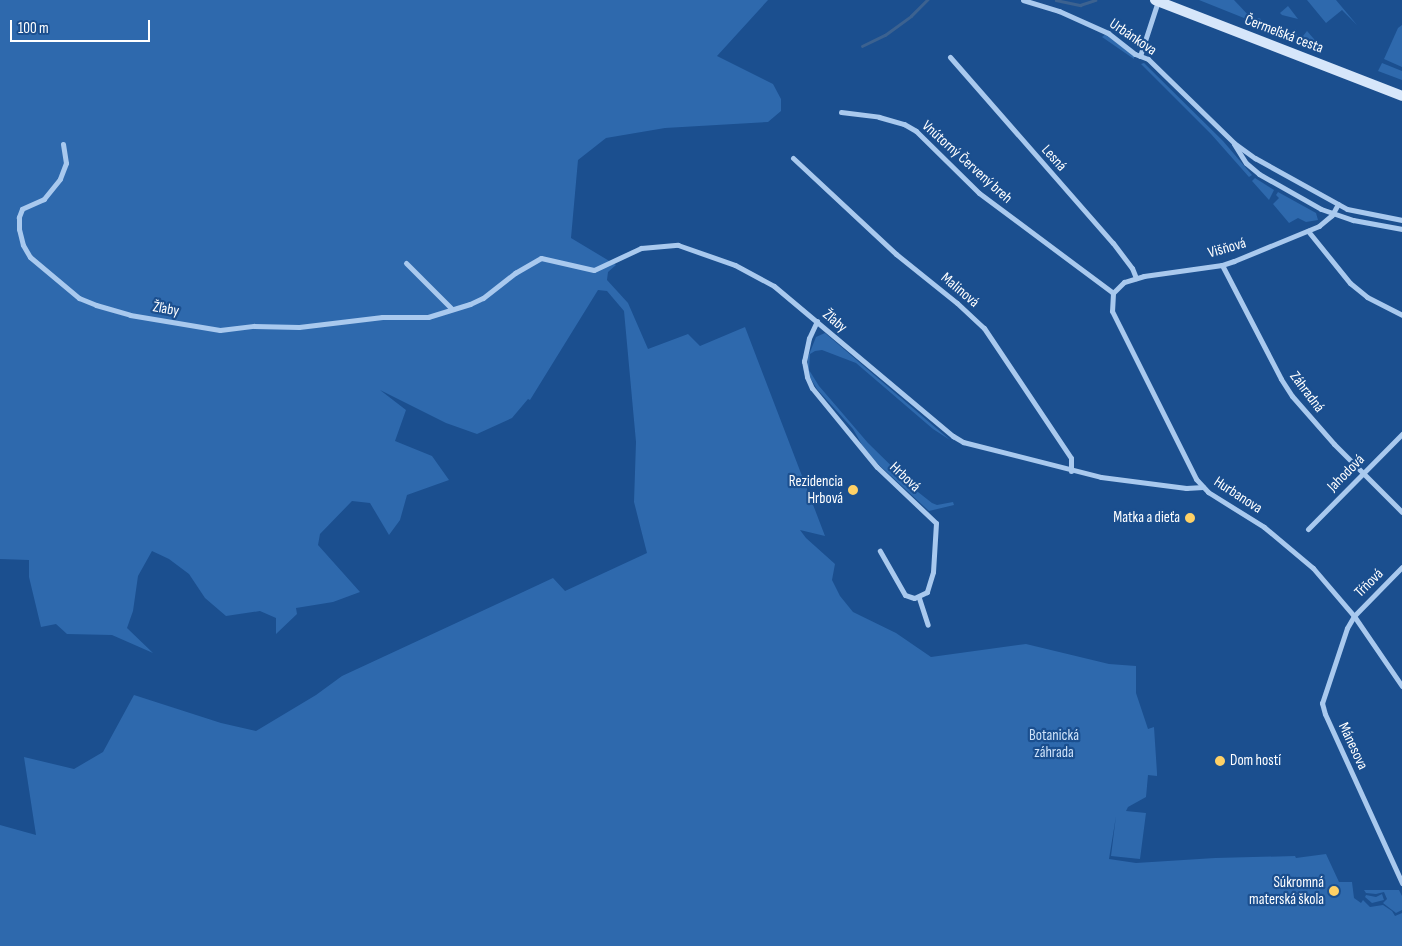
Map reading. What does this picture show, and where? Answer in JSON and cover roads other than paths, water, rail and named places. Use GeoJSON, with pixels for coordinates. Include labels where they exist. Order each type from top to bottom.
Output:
{"type":"FeatureCollection","features":[{"type":"Feature","properties":{"kind":"main road","name":"Čermeľská cesta"},"geometry":{"type":"LineString","coordinates":[[1157,1],[1402,96]]}},
{"type":"Feature","properties":{"kind":"street","name":"Urbánkova"},"geometry":{"type":"LineString","coordinates":[[1023,0],[1059,11],[1108,33],[1140,56],[1148,59],[1234,143],[1255,158],[1338,204],[1355,211],[1402,220]]}},
{"type":"Feature","properties":{"kind":"street"},"geometry":{"type":"LineString","coordinates":[[1140,56],[1157,1]]}},
{"type":"Feature","properties":{"kind":"street","name":"Lesná"},"geometry":{"type":"LineString","coordinates":[[950,57],[1113,243],[1132,268],[1136,278]]}},
{"type":"Feature","properties":{"kind":"street","name":"Vnútorný Červený breh"},"geometry":{"type":"LineString","coordinates":[[841,112],[879,117],[904,124],[916,131],[979,193],[1113,293]]}},
{"type":"Feature","properties":{"kind":"street","name":"Urbánkova"},"geometry":{"type":"LineString","coordinates":[[1234,143],[1246,163],[1259,174],[1332,215],[1402,229]]}},
{"type":"Feature","properties":{"kind":"street","name":"Žľaby"},"geometry":{"type":"LineString","coordinates":[[63,144],[66,163],[60,179],[44,199],[22,209],[19,218],[19,228],[23,245],[30,257],[79,298],[130,315],[220,330],[254,326],[299,327],[382,317],[428,317],[483,298],[515,273],[541,258],[594,270],[641,248],[668,244],[710,254],[774,286],[957,439],[1072,471],[1131,482],[1186,488],[1203,487]]}},
{"type":"Feature","properties":{"kind":"street","name":"Malinová"},"geometry":{"type":"LineString","coordinates":[[793,158],[896,254],[957,303],[984,328],[1071,458],[1072,471]]}},
{"type":"Feature","properties":{"kind":"street","name":"Višňová"},"geometry":{"type":"LineString","coordinates":[[1113,293],[1117,287],[1136,278],[1222,265],[1308,231],[1332,215],[1338,204]]}},
{"type":"Feature","properties":{"kind":"street"},"geometry":{"type":"LineString","coordinates":[[1308,231],[1350,283],[1372,300],[1402,315]]}},
{"type":"Feature","properties":{"kind":"street"},"geometry":{"type":"LineString","coordinates":[[406,263],[452,309]]}},
{"type":"Feature","properties":{"kind":"street","name":"Záhradná"},"geometry":{"type":"LineString","coordinates":[[1222,265],[1281,379],[1292,396],[1362,474],[1402,512]]}},
{"type":"Feature","properties":{"kind":"street","name":"Hurbanova"},"geometry":{"type":"LineString","coordinates":[[1113,293],[1112,310],[1118,327],[1189,468],[1203,487],[1264,527],[1301,557],[1354,616],[1401,682]]}},
{"type":"Feature","properties":{"kind":"street","name":"Hrbová"},"geometry":{"type":"LineString","coordinates":[[817,321],[809,338],[804,361],[806,377],[812,388],[877,467],[936,523],[930,587],[928,592],[919,598]]}},
{"type":"Feature","properties":{"kind":"street","name":"Jahodová"},"geometry":{"type":"LineString","coordinates":[[1308,529],[1402,434]]}},
{"type":"Feature","properties":{"kind":"street"},"geometry":{"type":"LineString","coordinates":[[880,551],[902,592],[909,597],[919,598],[928,625]]}},
{"type":"Feature","properties":{"kind":"street","name":"Tŕňová"},"geometry":{"type":"LineString","coordinates":[[1354,616],[1402,568]]}},
{"type":"Feature","properties":{"kind":"street","name":"Mánesova"},"geometry":{"type":"LineString","coordinates":[[1354,616],[1342,640],[1322,700],[1323,708],[1402,883]]}},
{"type":"Feature","properties":{"kind":"waterway"},"geometry":{"type":"LineString","coordinates":[[862,46],[885,35],[911,16],[927,0]]}},
{"type":"Feature","properties":{"kind":"waterway"},"geometry":{"type":"LineString","coordinates":[[1056,0],[1080,5],[1095,0]]}},
{"type":"Feature","properties":{"kind":"place","name":"Rezidencia Hrbová"},"geometry":{"type":"Point","coordinates":[853,490]}},
{"type":"Feature","properties":{"kind":"place","name":"Matka a dieťa"},"geometry":{"type":"Point","coordinates":[1190,518]}},
{"type":"Feature","properties":{"kind":"place","name":"Dom hostí"},"geometry":{"type":"Point","coordinates":[1220,761]}},
{"type":"Feature","properties":{"kind":"place","name":"Súkromná materská škola"},"geometry":{"type":"Point","coordinates":[1334,891]}},
{"type":"Feature","properties":{"kind":"park label","name":"Botanická záhrada"},"geometry":{"type":"Point","coordinates":[1054,744]}}]}
